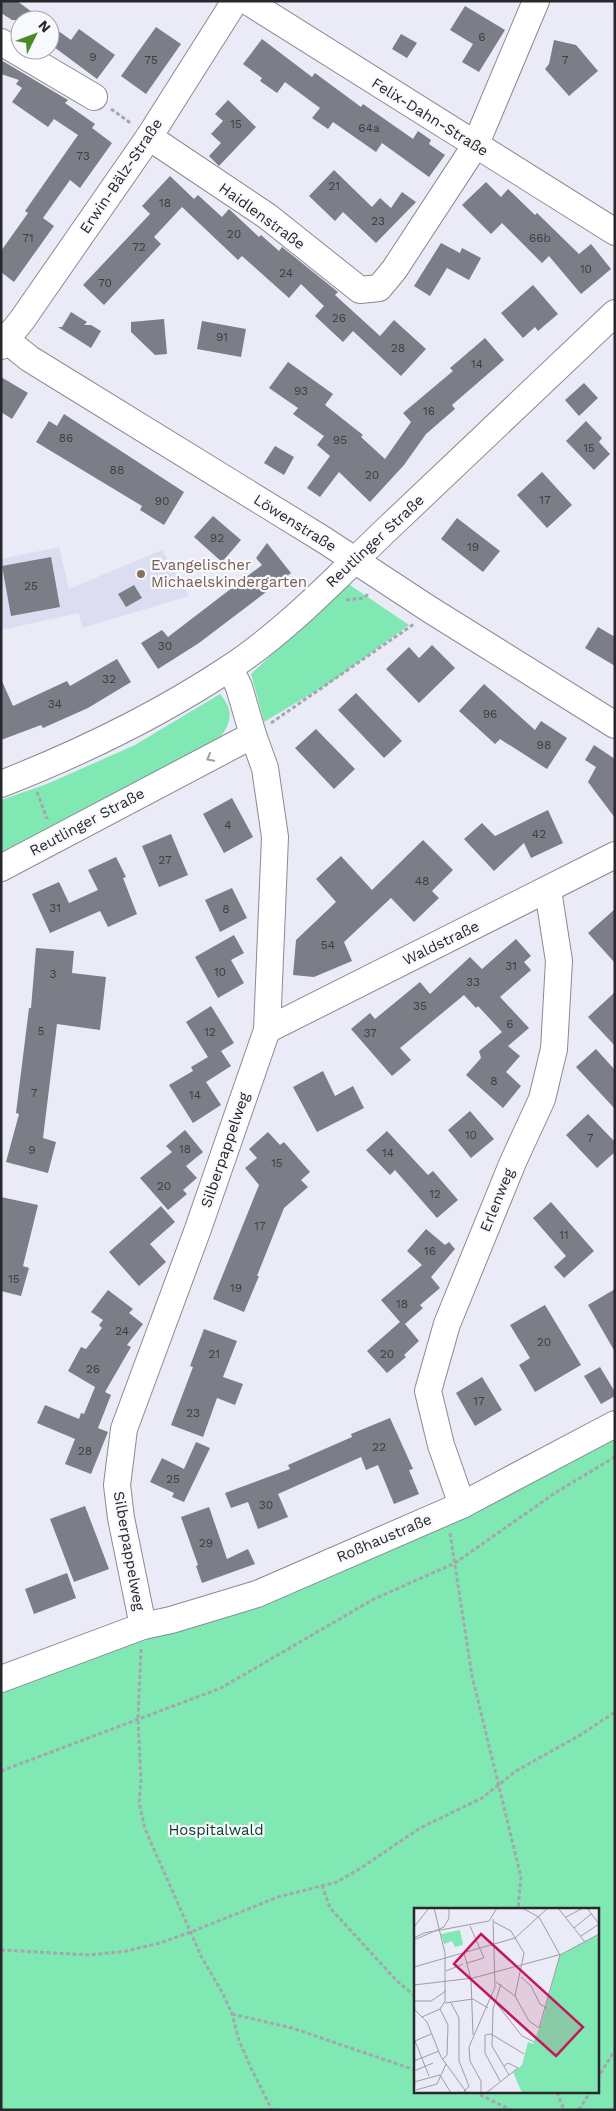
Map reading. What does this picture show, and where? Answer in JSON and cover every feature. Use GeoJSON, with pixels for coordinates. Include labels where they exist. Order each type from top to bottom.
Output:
{"type":"FeatureCollection","features":[{"type":"Feature","properties":{"kind":"street","name":"Erwin-Bälz-Straße"},"geometry":{"type":"LineString","coordinates":[[3,341],[149,136],[236,1]]}},
{"type":"Feature","properties":{"kind":"street","name":"Felix-Dahn-Straße"},"geometry":{"type":"LineString","coordinates":[[247,1],[475,146],[615,232]]}},
{"type":"Feature","properties":{"kind":"street","name":"Haidlenstraße"},"geometry":{"type":"LineString","coordinates":[[149,136],[267,216],[360,290],[379,288],[394,270],[475,146],[536,1]]}},
{"type":"Feature","properties":{"kind":"street"},"geometry":{"type":"LineString","coordinates":[[1,42],[94,97]]}},
{"type":"Feature","properties":{"kind":"street","name":"Reutlinger Straße"},"geometry":{"type":"LineString","coordinates":[[1,784],[118,733],[173,704],[230,668],[282,627],[615,313]]}},
{"type":"Feature","properties":{"kind":"street","name":"Löwenstraße"},"geometry":{"type":"LineString","coordinates":[[3,341],[615,725]]}},
{"type":"Feature","properties":{"kind":"street","name":"Silberpappelweg"},"geometry":{"type":"LineString","coordinates":[[143,1626],[121,1518],[117,1485],[124,1430],[198,1229],[267,1030],[275,837],[265,768],[253,736],[239,687],[230,668]]}},
{"type":"Feature","properties":{"kind":"street","name":"Reutlinger Straße"},"geometry":{"type":"LineString","coordinates":[[1,868],[253,736]]}},
{"type":"Feature","properties":{"kind":"street","name":"Waldstraße"},"geometry":{"type":"LineString","coordinates":[[267,1030],[615,855]]}},
{"type":"Feature","properties":{"kind":"street","name":"Erlenweg"},"geometry":{"type":"LineString","coordinates":[[454,1508],[428,1390],[447,1324],[509,1170],[542,1099],[554,1049],[559,961],[548,890]]}},
{"type":"Feature","properties":{"kind":"street","name":"Roßhaustraße"},"geometry":{"type":"LineString","coordinates":[[1,1679],[143,1626],[171,1620],[256,1594],[454,1508],[615,1424]]}},
{"type":"Feature","properties":{"kind":"path"},"geometry":{"type":"LineString","coordinates":[[94,97],[149,136]]}},
{"type":"Feature","properties":{"kind":"path"},"geometry":{"type":"LineString","coordinates":[[253,736],[416,623],[429,610]]}},
{"type":"Feature","properties":{"kind":"path"},"geometry":{"type":"LineString","coordinates":[[31,772],[46,813],[50,842]]}},
{"type":"Feature","properties":{"kind":"path"},"geometry":{"type":"LineString","coordinates":[[1,1771],[221,1688],[374,1599],[456,1563],[558,1492],[615,1457]]}},
{"type":"Feature","properties":{"kind":"path"},"geometry":{"type":"LineString","coordinates":[[454,1508],[456,1563],[472,1676],[521,1877],[518,1908]]}},
{"type":"Feature","properties":{"kind":"path"},"geometry":{"type":"LineString","coordinates":[[143,1626],[138,1719],[139,1802],[145,1829],[190,1932],[232,2014],[239,2040],[272,2110]]}},
{"type":"Feature","properties":{"kind":"path"},"geometry":{"type":"LineString","coordinates":[[1,1950],[90,1955],[134,1949],[160,1943],[278,1897],[337,1882],[420,1828],[482,1798],[516,1771],[582,1734],[615,1712]]}},
{"type":"Feature","properties":{"kind":"path"},"geometry":{"type":"LineString","coordinates":[[322,1885],[330,1908],[335,1915],[398,1982],[414,1995]]}},
{"type":"Feature","properties":{"kind":"path"},"geometry":{"type":"LineString","coordinates":[[232,2014],[292,2028],[414,2070]]}},
{"type":"Feature","properties":{"kind":"path"},"geometry":{"type":"LineString","coordinates":[[598,2077],[615,2050]]}},
{"type":"Feature","properties":{"kind":"path"},"geometry":{"type":"LineString","coordinates":[[478,2094],[511,2110]]}},
{"type":"Feature","properties":{"kind":"path"},"geometry":{"type":"LineString","coordinates":[[558,2094],[564,2110]]}},
{"type":"Feature","properties":{"kind":"path"},"geometry":{"type":"LineString","coordinates":[[579,2110],[589,2094]]}},
{"type":"Feature","properties":{"kind":"shaded area","name":"Evangelischer Michaelskindergarten"},"geometry":{"type":"Polygon","coordinates":[[[59,547],[69,589],[162,550],[189,596],[82,628],[79,613],[1,630],[1,559],[59,547]]]}},
{"type":"Feature","properties":{"kind":"green space"},"geometry":{"type":"Polygon","coordinates":[[[347,583],[409,625],[331,682],[264,722],[251,674],[347,583]]]}},
{"type":"Feature","properties":{"kind":"green space"},"geometry":{"type":"Polygon","coordinates":[[[220,694],[229,708],[230,715],[227,727],[213,747],[1,857],[1,800],[47,784],[135,745],[220,694]]]}},
{"type":"Feature","properties":{"kind":"green space","name":"Hospitalwald"},"geometry":{"type":"Polygon","coordinates":[[[615,1424],[615,2110],[1,2110],[1,1679],[171,1620],[615,1424]]]}},
{"type":"Feature","properties":{"kind":"building"},"geometry":{"type":"Polygon","coordinates":[[[1,1],[17,1],[29,10],[10,10],[10,19],[1,13],[1,1]]]}},
{"type":"Feature","properties":{"kind":"building"},"geometry":{"type":"Polygon","coordinates":[[[465,6],[505,30],[479,72],[462,62],[473,44],[450,30],[465,6]]]}},
{"type":"Feature","properties":{"kind":"building"},"geometry":{"type":"Polygon","coordinates":[[[156,27],[181,44],[146,94],[121,76],[156,27]]]}},
{"type":"Feature","properties":{"kind":"building"},"geometry":{"type":"Polygon","coordinates":[[[79,29],[115,55],[97,79],[60,51],[60,32],[71,40],[79,29]]]}},
{"type":"Feature","properties":{"kind":"building"},"geometry":{"type":"Polygon","coordinates":[[[401,34],[417,43],[407,58],[392,49],[401,34]]]}},
{"type":"Feature","properties":{"kind":"building"},"geometry":{"type":"Polygon","coordinates":[[[262,39],[312,77],[315,73],[361,107],[363,104],[413,139],[418,131],[431,140],[429,144],[445,155],[429,177],[382,143],[376,152],[333,122],[328,129],[312,118],[320,108],[285,82],[277,93],[260,81],[262,78],[243,64],[262,39]]]}},
{"type":"Feature","properties":{"kind":"building"},"geometry":{"type":"Polygon","coordinates":[[[554,40],[576,45],[598,71],[569,96],[545,69],[549,64],[554,40]]]}},
{"type":"Feature","properties":{"kind":"building"},"geometry":{"type":"Polygon","coordinates":[[[1,60],[68,100],[65,103],[95,124],[92,128],[112,143],[80,188],[70,180],[43,218],[54,226],[14,282],[1,272],[1,251],[28,213],[25,211],[78,135],[54,119],[48,127],[12,102],[22,88],[16,84],[19,80],[1,74],[1,60]]]}},
{"type":"Feature","properties":{"kind":"building"},"geometry":{"type":"Polygon","coordinates":[[[228,100],[256,127],[219,166],[209,156],[221,143],[211,134],[223,121],[215,114],[228,100]]]}},
{"type":"Feature","properties":{"kind":"building"},"geometry":{"type":"Polygon","coordinates":[[[334,170],[372,207],[380,198],[391,208],[402,192],[416,202],[376,243],[343,212],[335,221],[309,196],[334,170]]]}},
{"type":"Feature","properties":{"kind":"building"},"geometry":{"type":"Polygon","coordinates":[[[170,176],[194,199],[198,195],[222,217],[229,209],[259,237],[261,235],[279,251],[282,247],[338,292],[335,295],[380,336],[394,320],[426,349],[401,376],[353,331],[343,342],[315,316],[324,306],[301,284],[289,298],[242,256],[238,260],[182,207],[154,237],[161,244],[104,305],[83,285],[150,214],[142,206],[170,176]]]}},
{"type":"Feature","properties":{"kind":"building"},"geometry":{"type":"Polygon","coordinates":[[[486,182],[501,197],[508,189],[535,215],[537,213],[579,254],[591,244],[611,269],[581,294],[549,256],[542,263],[502,223],[491,234],[462,205],[486,182]]]}},
{"type":"Feature","properties":{"kind":"building"},"geometry":{"type":"Polygon","coordinates":[[[441,243],[460,253],[462,248],[481,258],[469,280],[447,268],[430,296],[414,286],[441,243]]]}},
{"type":"Feature","properties":{"kind":"building"},"geometry":{"type":"Polygon","coordinates":[[[533,285],[558,314],[538,331],[535,327],[523,338],[501,313],[533,285]]]}},
{"type":"Feature","properties":{"kind":"building"},"geometry":{"type":"Polygon","coordinates":[[[71,312],[87,322],[84,325],[91,325],[101,331],[91,348],[58,327],[62,327],[71,312]]]}},
{"type":"Feature","properties":{"kind":"building"},"geometry":{"type":"Polygon","coordinates":[[[164,319],[167,354],[155,355],[131,332],[131,322],[164,319]]]}},
{"type":"Feature","properties":{"kind":"building"},"geometry":{"type":"Polygon","coordinates":[[[202,321],[246,329],[241,357],[197,349],[202,321]]]}},
{"type":"Feature","properties":{"kind":"building"},"geometry":{"type":"Polygon","coordinates":[[[485,338],[504,360],[452,405],[455,409],[426,434],[404,465],[370,502],[339,472],[320,497],[307,488],[330,456],[317,445],[324,436],[293,414],[298,408],[269,388],[288,362],[333,394],[325,405],[363,435],[361,437],[385,459],[411,422],[403,413],[453,371],[450,368],[485,338]]]}},
{"type":"Feature","properties":{"kind":"building"},"geometry":{"type":"Polygon","coordinates":[[[1,377],[28,393],[12,419],[1,412],[1,377]]]}},
{"type":"Feature","properties":{"kind":"building"},"geometry":{"type":"Polygon","coordinates":[[[584,383],[598,398],[579,416],[565,400],[584,383]]]}},
{"type":"Feature","properties":{"kind":"building"},"geometry":{"type":"Polygon","coordinates":[[[64,414],[184,492],[164,525],[140,510],[142,506],[36,442],[49,421],[57,426],[64,414]]]}},
{"type":"Feature","properties":{"kind":"building"},"geometry":{"type":"Polygon","coordinates":[[[586,421],[602,438],[599,442],[610,454],[594,470],[566,441],[586,421]]]}},
{"type":"Feature","properties":{"kind":"building"},"geometry":{"type":"Polygon","coordinates":[[[275,446],[294,457],[284,475],[264,463],[275,446]]]}},
{"type":"Feature","properties":{"kind":"building"},"geometry":{"type":"Polygon","coordinates":[[[542,472],[572,505],[547,528],[517,495],[542,472]]]}},
{"type":"Feature","properties":{"kind":"building"},"geometry":{"type":"Polygon","coordinates":[[[213,516],[241,540],[222,562],[194,537],[213,516]]]}},
{"type":"Feature","properties":{"kind":"building"},"geometry":{"type":"Polygon","coordinates":[[[457,518],[500,551],[483,572],[441,539],[457,518]]]}},
{"type":"Feature","properties":{"kind":"building"},"geometry":{"type":"Polygon","coordinates":[[[267,543],[291,573],[199,643],[158,669],[141,643],[162,630],[168,637],[262,565],[256,558],[267,543]]]}},
{"type":"Feature","properties":{"kind":"building"},"geometry":{"type":"Polygon","coordinates":[[[51,557],[60,607],[11,616],[2,566],[51,557]]]}},
{"type":"Feature","properties":{"kind":"building"},"geometry":{"type":"Polygon","coordinates":[[[134,585],[142,598],[126,607],[118,594],[134,585]]]}},
{"type":"Feature","properties":{"kind":"building"},"geometry":{"type":"Polygon","coordinates":[[[598,627],[615,637],[615,666],[585,648],[598,627]]]}},
{"type":"Feature","properties":{"kind":"building"},"geometry":{"type":"Polygon","coordinates":[[[432,645],[455,668],[419,703],[386,669],[409,647],[419,658],[432,645]]]}},
{"type":"Feature","properties":{"kind":"building"},"geometry":{"type":"Polygon","coordinates":[[[117,659],[131,682],[88,708],[43,728],[41,725],[1,740],[1,679],[13,706],[67,681],[70,686],[117,659]]]}},
{"type":"Feature","properties":{"kind":"building"},"geometry":{"type":"Polygon","coordinates":[[[484,684],[535,730],[541,721],[567,738],[547,769],[500,739],[495,744],[459,711],[484,684]]]}},
{"type":"Feature","properties":{"kind":"building"},"geometry":{"type":"Polygon","coordinates":[[[356,693],[402,741],[384,758],[338,710],[356,693]]]}},
{"type":"Feature","properties":{"kind":"building"},"geometry":{"type":"Polygon","coordinates":[[[316,729],[355,769],[334,789],[295,748],[316,729]]]}},
{"type":"Feature","properties":{"kind":"building"},"geometry":{"type":"Polygon","coordinates":[[[594,745],[615,759],[615,818],[588,782],[596,767],[585,760],[594,745]]]}},
{"type":"Feature","properties":{"kind":"building"},"geometry":{"type":"Polygon","coordinates":[[[232,798],[253,837],[224,853],[203,814],[232,798]]]}},
{"type":"Feature","properties":{"kind":"building"},"geometry":{"type":"Polygon","coordinates":[[[548,810],[563,843],[531,858],[524,843],[494,871],[464,839],[482,823],[495,836],[548,810]]]}},
{"type":"Feature","properties":{"kind":"building"},"geometry":{"type":"Polygon","coordinates":[[[171,834],[188,875],[159,887],[142,846],[171,834]]]}},
{"type":"Feature","properties":{"kind":"building"},"geometry":{"type":"Polygon","coordinates":[[[423,840],[453,870],[432,891],[439,898],[414,922],[391,898],[344,942],[352,961],[314,977],[293,975],[296,940],[336,902],[316,879],[341,856],[372,890],[423,840]]]}},
{"type":"Feature","properties":{"kind":"building"},"geometry":{"type":"Polygon","coordinates":[[[116,857],[126,877],[123,878],[137,914],[108,927],[100,911],[50,933],[32,894],[59,882],[69,903],[98,890],[88,870],[116,857]]]}},
{"type":"Feature","properties":{"kind":"building"},"geometry":{"type":"Polygon","coordinates":[[[232,888],[247,918],[220,932],[205,900],[232,888]]]}},
{"type":"Feature","properties":{"kind":"building"},"geometry":{"type":"Polygon","coordinates":[[[615,909],[615,963],[588,933],[615,909]]]}},
{"type":"Feature","properties":{"kind":"building"},"geometry":{"type":"Polygon","coordinates":[[[234,935],[244,953],[231,960],[244,983],[218,998],[195,957],[234,935]]]}},
{"type":"Feature","properties":{"kind":"building"},"geometry":{"type":"Polygon","coordinates":[[[516,939],[531,956],[524,962],[531,970],[500,997],[529,1028],[508,1046],[520,1056],[506,1072],[521,1086],[503,1108],[466,1075],[481,1058],[479,1051],[502,1032],[478,1006],[476,1008],[464,995],[400,1048],[411,1060],[392,1076],[351,1029],[370,1013],[375,1019],[420,982],[430,994],[470,957],[482,969],[516,939]]]}},
{"type":"Feature","properties":{"kind":"building"},"geometry":{"type":"Polygon","coordinates":[[[36,948],[74,951],[72,973],[106,977],[100,1030],[57,1024],[43,1138],[56,1142],[48,1173],[6,1162],[19,1114],[16,1113],[29,1008],[31,1008],[36,948]]]}},
{"type":"Feature","properties":{"kind":"building"},"geometry":{"type":"Polygon","coordinates":[[[615,992],[615,1046],[588,1017],[615,992]]]}},
{"type":"Feature","properties":{"kind":"building"},"geometry":{"type":"Polygon","coordinates":[[[211,1006],[234,1043],[221,1051],[231,1066],[206,1082],[221,1105],[193,1123],[169,1085],[193,1071],[191,1067],[208,1057],[186,1022],[211,1006]]]}},
{"type":"Feature","properties":{"kind":"building"},"geometry":{"type":"Polygon","coordinates":[[[596,1049],[615,1070],[615,1109],[576,1067],[596,1049]]]}},
{"type":"Feature","properties":{"kind":"building"},"geometry":{"type":"Polygon","coordinates":[[[323,1071],[335,1096],[353,1086],[364,1108],[317,1132],[293,1087],[323,1071]]]}},
{"type":"Feature","properties":{"kind":"building"},"geometry":{"type":"Polygon","coordinates":[[[470,1111],[494,1139],[471,1158],[448,1130],[470,1111]]]}},
{"type":"Feature","properties":{"kind":"building"},"geometry":{"type":"Polygon","coordinates":[[[588,1114],[615,1142],[615,1152],[597,1168],[566,1135],[588,1114]]]}},
{"type":"Feature","properties":{"kind":"building"},"geometry":{"type":"Polygon","coordinates":[[[185,1130],[203,1152],[186,1166],[197,1178],[183,1190],[187,1194],[168,1210],[140,1178],[172,1152],[166,1146],[185,1130]]]}},
{"type":"Feature","properties":{"kind":"building"},"geometry":{"type":"Polygon","coordinates":[[[387,1131],[428,1175],[433,1171],[458,1200],[437,1218],[395,1170],[390,1175],[366,1150],[387,1131]]]}},
{"type":"Feature","properties":{"kind":"building"},"geometry":{"type":"Polygon","coordinates":[[[268,1132],[280,1145],[284,1142],[310,1172],[301,1180],[308,1187],[284,1208],[244,1312],[213,1299],[259,1185],[245,1168],[257,1158],[249,1149],[268,1132]]]}},
{"type":"Feature","properties":{"kind":"building"},"geometry":{"type":"Polygon","coordinates":[[[1,1197],[38,1205],[23,1266],[29,1268],[21,1296],[1,1291],[1,1197]]]}},
{"type":"Feature","properties":{"kind":"building"},"geometry":{"type":"Polygon","coordinates":[[[551,1202],[594,1251],[564,1278],[554,1267],[566,1256],[533,1218],[551,1202]]]}},
{"type":"Feature","properties":{"kind":"building"},"geometry":{"type":"Polygon","coordinates":[[[161,1206],[175,1222],[150,1244],[166,1262],[139,1286],[109,1252],[161,1206]]]}},
{"type":"Feature","properties":{"kind":"building"},"geometry":{"type":"Polygon","coordinates":[[[426,1229],[445,1245],[449,1242],[455,1249],[431,1277],[440,1288],[420,1305],[423,1308],[405,1324],[419,1341],[404,1355],[406,1357],[387,1373],[367,1351],[400,1322],[381,1300],[422,1265],[407,1251],[426,1229]]]}},
{"type":"Feature","properties":{"kind":"building"},"geometry":{"type":"Polygon","coordinates":[[[615,1289],[615,1352],[588,1305],[615,1289]]]}},
{"type":"Feature","properties":{"kind":"building"},"geometry":{"type":"Polygon","coordinates":[[[108,1290],[133,1309],[129,1313],[143,1324],[127,1345],[131,1347],[105,1392],[111,1395],[98,1428],[108,1432],[91,1474],[65,1464],[75,1439],[37,1423],[45,1405],[79,1419],[81,1413],[84,1414],[95,1387],[68,1371],[81,1347],[86,1349],[102,1328],[99,1325],[103,1320],[91,1312],[108,1290]]]}},
{"type":"Feature","properties":{"kind":"building"},"geometry":{"type":"Polygon","coordinates":[[[545,1305],[581,1365],[535,1392],[519,1365],[530,1358],[510,1325],[545,1305]]]}},
{"type":"Feature","properties":{"kind":"building"},"geometry":{"type":"Polygon","coordinates":[[[204,1329],[237,1341],[223,1377],[243,1384],[235,1405],[217,1398],[203,1437],[171,1425],[193,1367],[190,1366],[204,1329]]]}},
{"type":"Feature","properties":{"kind":"building"},"geometry":{"type":"Polygon","coordinates":[[[600,1367],[615,1392],[615,1396],[601,1404],[584,1376],[600,1367]]]}},
{"type":"Feature","properties":{"kind":"building"},"geometry":{"type":"Polygon","coordinates":[[[482,1377],[502,1410],[475,1426],[456,1393],[482,1377]]]}},
{"type":"Feature","properties":{"kind":"building"},"geometry":{"type":"Polygon","coordinates":[[[390,1418],[413,1469],[409,1470],[419,1494],[394,1504],[378,1465],[366,1470],[361,1457],[278,1494],[288,1517],[258,1529],[248,1502],[231,1508],[225,1493],[290,1469],[288,1465],[352,1437],[351,1434],[390,1418]]]}},
{"type":"Feature","properties":{"kind":"building"},"geometry":{"type":"Polygon","coordinates":[[[196,1442],[210,1448],[184,1502],[172,1497],[174,1493],[150,1482],[162,1458],[184,1469],[196,1442]]]}},
{"type":"Feature","properties":{"kind":"building"},"geometry":{"type":"Polygon","coordinates":[[[85,1506],[109,1569],[74,1582],[50,1519],[85,1506]]]}},
{"type":"Feature","properties":{"kind":"building"},"geometry":{"type":"Polygon","coordinates":[[[209,1507],[227,1559],[248,1549],[255,1564],[202,1583],[196,1566],[198,1565],[181,1517],[209,1507]]]}},
{"type":"Feature","properties":{"kind":"building"},"geometry":{"type":"Polygon","coordinates":[[[67,1573],[76,1598],[34,1614],[25,1589],[67,1573]]]}},
{"type":"Feature","properties":{"kind":"place","name":"Evangelischer Michaelskindergarten"},"geometry":{"type":"Point","coordinates":[141,574]}}]}
